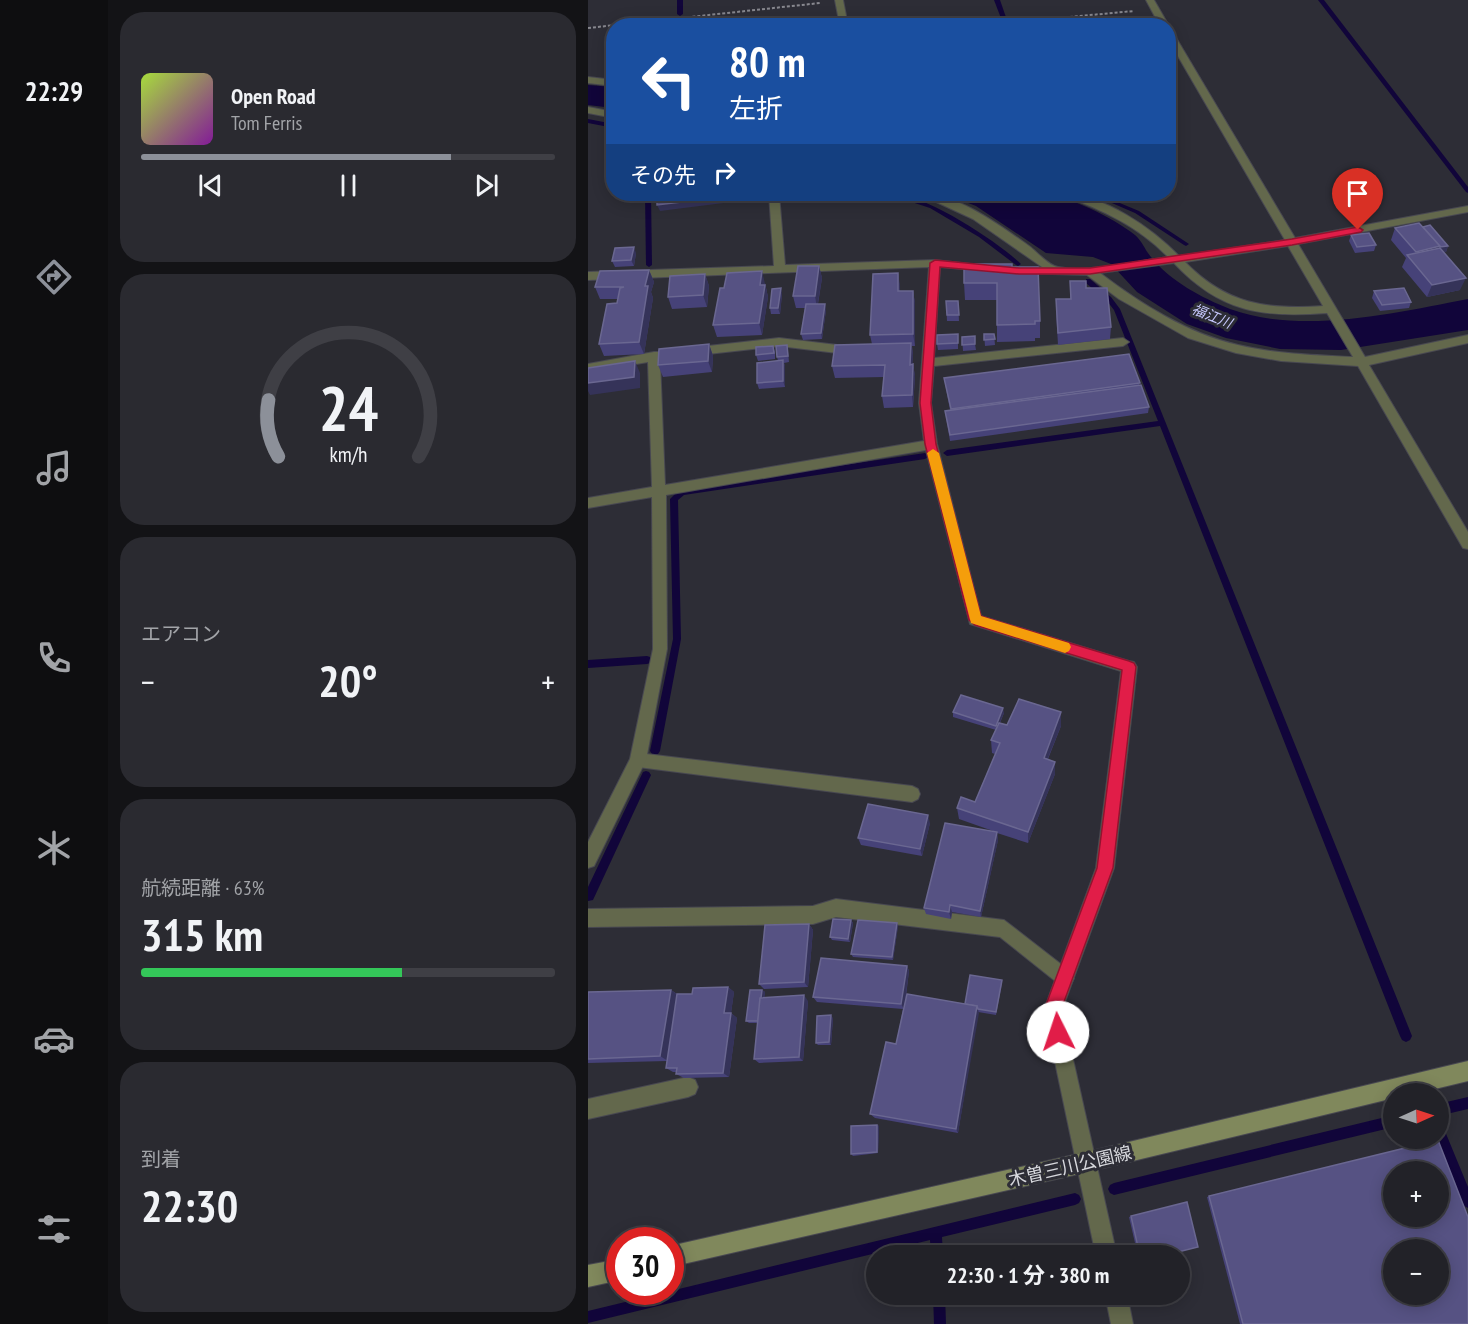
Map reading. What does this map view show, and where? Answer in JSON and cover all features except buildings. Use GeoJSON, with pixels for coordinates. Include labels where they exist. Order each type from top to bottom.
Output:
{"type":"FeatureCollection","features":[{"type":"Feature","properties":{"kind":"main road","name":"木曽三川公園線"},"geometry":{"type":"LineString","coordinates":[[684,1254],[1087,1162],[1468,1071]]}},
{"type":"Feature","properties":{"kind":"main road"},"geometry":{"type":"LineString","coordinates":[[588,1276],[606,1272]]}},
{"type":"Feature","properties":{"kind":"street"},"geometry":{"type":"LineString","coordinates":[[1150,0],[1160,18]]}},
{"type":"Feature","properties":{"kind":"street"},"geometry":{"type":"LineString","coordinates":[[839,1],[842,18]]}},
{"type":"Feature","properties":{"kind":"street"},"geometry":{"type":"LineString","coordinates":[[1176,46],[1468,544]]}},
{"type":"Feature","properties":{"kind":"street"},"geometry":{"type":"LineString","coordinates":[[588,80],[606,82]]}},
{"type":"Feature","properties":{"kind":"street"},"geometry":{"type":"LineString","coordinates":[[588,110],[606,113]]}},
{"type":"Feature","properties":{"kind":"street"},"geometry":{"type":"LineString","coordinates":[[775,201],[780,267]]}},
{"type":"Feature","properties":{"kind":"street"},"geometry":{"type":"LineString","coordinates":[[944,201],[989,224],[1055,272]]}},
{"type":"Feature","properties":{"kind":"street"},"geometry":{"type":"LineString","coordinates":[[1086,201],[1124,216],[1159,242],[1197,282],[1222,297],[1246,306],[1295,312],[1332,312]]}},
{"type":"Feature","properties":{"kind":"street"},"geometry":{"type":"LineString","coordinates":[[588,276],[780,267],[935,263],[1004,270],[1093,271],[1292,242],[1468,209]]}},
{"type":"Feature","properties":{"kind":"street"},"geometry":{"type":"LineString","coordinates":[[935,263],[925,354],[925,403],[931,444],[975,620],[1129,667],[1105,868],[1053,1010],[1105,1245]]}},
{"type":"Feature","properties":{"kind":"street"},"geometry":{"type":"LineString","coordinates":[[1093,271],[1123,296],[1192,335],[1236,349],[1281,357],[1361,360],[1468,339]]}},
{"type":"Feature","properties":{"kind":"street"},"geometry":{"type":"LineString","coordinates":[[588,368],[654,356],[779,342],[847,351],[870,351]]}},
{"type":"Feature","properties":{"kind":"street"},"geometry":{"type":"LineString","coordinates":[[925,354],[1123,342]]}},
{"type":"Feature","properties":{"kind":"street"},"geometry":{"type":"LineString","coordinates":[[588,860],[638,760],[660,649],[659,492],[654,356]]}},
{"type":"Feature","properties":{"kind":"street"},"geometry":{"type":"LineString","coordinates":[[588,503],[931,444]]}},
{"type":"Feature","properties":{"kind":"street"},"geometry":{"type":"LineString","coordinates":[[638,760],[912,795]]}},
{"type":"Feature","properties":{"kind":"street"},"geometry":{"type":"LineString","coordinates":[[588,918],[813,915],[836,908],[1004,929],[1065,978]]}},
{"type":"Feature","properties":{"kind":"street"},"geometry":{"type":"LineString","coordinates":[[588,1108],[688,1087]]}},
{"type":"Feature","properties":{"kind":"street"},"geometry":{"type":"LineString","coordinates":[[1118,1305],[1122,1324]]}},
{"type":"Feature","properties":{"kind":"path"},"geometry":{"type":"LineString","coordinates":[[681,18],[839,1]]}},
{"type":"Feature","properties":{"kind":"path"},"geometry":{"type":"LineString","coordinates":[[1058,18],[1155,9]]}},
{"type":"Feature","properties":{"kind":"path"},"geometry":{"type":"LineString","coordinates":[[588,28],[606,26]]}},
{"type":"Feature","properties":{"kind":"water"},"geometry":{"type":"Polygon","coordinates":[[[588,85],[606,86],[606,107],[588,105],[588,85]]]}},
{"type":"Feature","properties":{"kind":"water","name":"福江川"},"geometry":{"type":"Polygon","coordinates":[[[963,201],[1070,201],[1077,203],[1115,221],[1135,235],[1159,266],[1187,288],[1230,309],[1258,317],[1318,321],[1349,319],[1468,299],[1468,330],[1341,350],[1280,349],[1226,338],[1187,324],[1137,292],[1111,264],[1093,257],[1046,253],[976,206],[963,201]]]}},
{"type":"Feature","properties":{"kind":"waterway"},"geometry":{"type":"LineString","coordinates":[[680,0],[680,14]]}},
{"type":"Feature","properties":{"kind":"waterway"},"geometry":{"type":"LineString","coordinates":[[997,0],[1004,18]]}},
{"type":"Feature","properties":{"kind":"waterway"},"geometry":{"type":"LineString","coordinates":[[1321,0],[1468,191]]}},
{"type":"Feature","properties":{"kind":"waterway"},"geometry":{"type":"LineString","coordinates":[[588,121],[606,124]]}},
{"type":"Feature","properties":{"kind":"waterway"},"geometry":{"type":"LineString","coordinates":[[648,201],[649,265]]}},
{"type":"Feature","properties":{"kind":"waterway"},"geometry":{"type":"LineString","coordinates":[[913,201],[932,207],[981,236],[1018,264]]}},
{"type":"Feature","properties":{"kind":"waterway"},"geometry":{"type":"LineString","coordinates":[[1111,201],[1137,212],[1186,244]]}},
{"type":"Feature","properties":{"kind":"waterway"},"geometry":{"type":"LineString","coordinates":[[1088,281],[1117,309],[1406,1036]]}},
{"type":"Feature","properties":{"kind":"waterway"},"geometry":{"type":"LineString","coordinates":[[947,453],[1162,423]]}},
{"type":"Feature","properties":{"kind":"waterway"},"geometry":{"type":"LineString","coordinates":[[655,751],[677,639],[674,499],[682,492],[925,456]]}},
{"type":"Feature","properties":{"kind":"waterway"},"geometry":{"type":"LineString","coordinates":[[588,664],[647,660]]}},
{"type":"Feature","properties":{"kind":"waterway"},"geometry":{"type":"LineString","coordinates":[[589,896],[646,775]]}},
{"type":"Feature","properties":{"kind":"waterway"},"geometry":{"type":"LineString","coordinates":[[1449,1107],[1468,1103]]}},
{"type":"Feature","properties":{"kind":"waterway"},"geometry":{"type":"LineString","coordinates":[[1114,1189],[1383,1124]]}},
{"type":"Feature","properties":{"kind":"waterway"},"geometry":{"type":"LineString","coordinates":[[1447,1149],[1468,1202]]}},
{"type":"Feature","properties":{"kind":"waterway"},"geometry":{"type":"LineString","coordinates":[[936,1233],[1075,1199]]}},
{"type":"Feature","properties":{"kind":"waterway"},"geometry":{"type":"LineString","coordinates":[[588,1317],[936,1233]]}},
{"type":"Feature","properties":{"kind":"waterway"},"geometry":{"type":"LineString","coordinates":[[936,1233],[937,1245]]}},
{"type":"Feature","properties":{"kind":"waterway"},"geometry":{"type":"LineString","coordinates":[[939,1305],[940,1324]]}},
{"type":"Feature","properties":{"kind":"slow traffic"},"geometry":{"type":"LineString","coordinates":[[933,453],[975,620],[1065,647]]}},
{"type":"Feature","properties":{"kind":"route"},"geometry":{"type":"LineString","coordinates":[[1058,1032],[1053,1010],[1105,868],[1129,667],[975,620],[931,444],[925,403],[935,263],[1019,271],[1090,271],[1292,242],[1358,230]]}}]}
